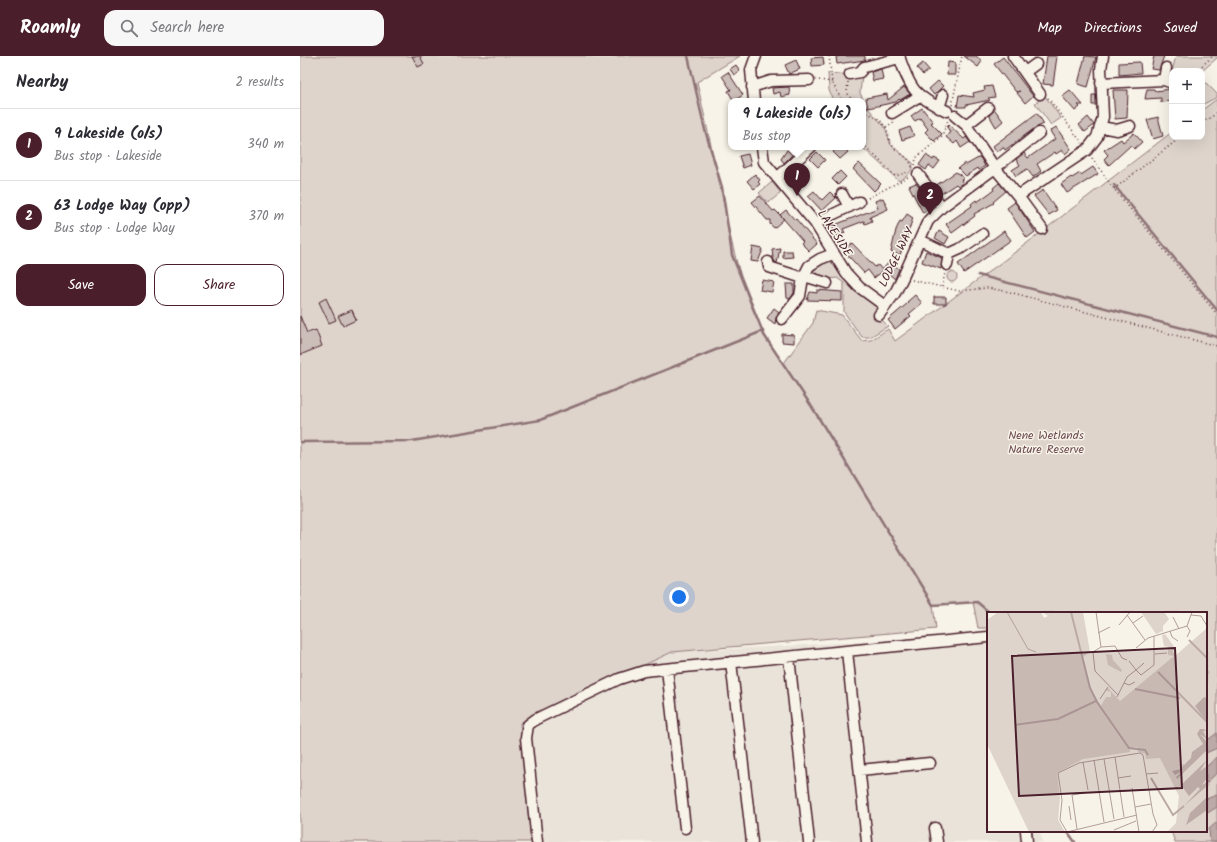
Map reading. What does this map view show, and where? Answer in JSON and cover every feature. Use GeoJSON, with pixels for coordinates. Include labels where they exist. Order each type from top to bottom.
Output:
{"type":"FeatureCollection","features":[{"type":"Feature","properties":{"kind":"street"},"geometry":{"type":"LineString","coordinates":[[754,98],[751,70],[756,56]]}},
{"type":"Feature","properties":{"kind":"street"},"geometry":{"type":"LineString","coordinates":[[1013,56],[1040,94]]}},
{"type":"Feature","properties":{"kind":"street"},"geometry":{"type":"LineString","coordinates":[[1018,196],[1087,150],[1095,141],[1101,127],[1103,117],[1101,83],[1103,56]]}},
{"type":"Feature","properties":{"kind":"street"},"geometry":{"type":"LineString","coordinates":[[850,74],[860,72],[864,66],[900,57],[912,88],[918,96],[948,112],[966,125],[995,168],[1042,229]]}},
{"type":"Feature","properties":{"kind":"street"},"geometry":{"type":"LineString","coordinates":[[1024,72],[1036,64]]}},
{"type":"Feature","properties":{"kind":"street"},"geometry":{"type":"LineString","coordinates":[[1101,83],[1168,82],[1166,68]]}},
{"type":"Feature","properties":{"kind":"street"},"geometry":{"type":"LineString","coordinates":[[752,87],[771,81],[809,80]]}},
{"type":"Feature","properties":{"kind":"street"},"geometry":{"type":"LineString","coordinates":[[943,95],[948,112]]}},
{"type":"Feature","properties":{"kind":"street"},"geometry":{"type":"LineString","coordinates":[[892,113],[918,96]]}},
{"type":"Feature","properties":{"kind":"street"},"geometry":{"type":"LineString","coordinates":[[966,125],[988,108]]}},
{"type":"Feature","properties":{"kind":"street"},"geometry":{"type":"LineString","coordinates":[[1101,127],[1117,130],[1130,126]]}},
{"type":"Feature","properties":{"kind":"street","name":"LODGE WAY"},"geometry":{"type":"LineString","coordinates":[[879,315],[903,277],[928,222],[942,208],[1039,133]]}},
{"type":"Feature","properties":{"kind":"street","name":"LAKESIDE"},"geometry":{"type":"LineString","coordinates":[[762,150],[764,162],[826,238],[833,254],[846,274],[859,287],[885,306]]}},
{"type":"Feature","properties":{"kind":"street"},"geometry":{"type":"LineString","coordinates":[[777,178],[808,150]]}},
{"type":"Feature","properties":{"kind":"street"},"geometry":{"type":"LineString","coordinates":[[918,174],[942,208]]}},
{"type":"Feature","properties":{"kind":"street"},"geometry":{"type":"LineString","coordinates":[[842,194],[849,207]]}},
{"type":"Feature","properties":{"kind":"street"},"geometry":{"type":"LineString","coordinates":[[815,223],[859,202]]}},
{"type":"Feature","properties":{"kind":"street"},"geometry":{"type":"LineString","coordinates":[[949,254],[960,249],[982,234]]}},
{"type":"Feature","properties":{"kind":"street"},"geometry":{"type":"LineString","coordinates":[[920,240],[949,254]]}},
{"type":"Feature","properties":{"kind":"street"},"geometry":{"type":"LineString","coordinates":[[782,319],[800,296],[803,277],[814,262],[833,254]]}},
{"type":"Feature","properties":{"kind":"street"},"geometry":{"type":"LineString","coordinates":[[947,265],[949,254]]}},
{"type":"Feature","properties":{"kind":"street"},"geometry":{"type":"LineString","coordinates":[[768,262],[769,267],[827,283]]}},
{"type":"Feature","properties":{"kind":"street"},"geometry":{"type":"LineString","coordinates":[[538,842],[526,738],[528,725],[536,719],[619,679],[644,671],[987,637]]}},
{"type":"Feature","properties":{"kind":"street"},"geometry":{"type":"LineString","coordinates":[[847,651],[867,842]]}},
{"type":"Feature","properties":{"kind":"street"},"geometry":{"type":"LineString","coordinates":[[789,657],[809,842]]}},
{"type":"Feature","properties":{"kind":"street"},"geometry":{"type":"LineString","coordinates":[[731,662],[752,842]]}},
{"type":"Feature","properties":{"kind":"street"},"geometry":{"type":"LineString","coordinates":[[667,669],[685,828]]}},
{"type":"Feature","properties":{"kind":"street"},"geometry":{"type":"LineString","coordinates":[[860,770],[930,763]]}},
{"type":"Feature","properties":{"kind":"street"},"geometry":{"type":"LineString","coordinates":[[935,828],[937,842]]}},
{"type":"Feature","properties":{"kind":"street"},"geometry":{"type":"LineString","coordinates":[[1026,832],[1027,842]]}},
{"type":"Feature","properties":{"kind":"path"},"geometry":{"type":"LineString","coordinates":[[829,56],[832,82],[840,98]]}},
{"type":"Feature","properties":{"kind":"path"},"geometry":{"type":"LineString","coordinates":[[859,202],[908,178],[915,168],[916,158],[942,136],[962,56]]}},
{"type":"Feature","properties":{"kind":"path"},"geometry":{"type":"LineString","coordinates":[[1199,68],[1213,56]]}},
{"type":"Feature","properties":{"kind":"path"},"geometry":{"type":"LineString","coordinates":[[850,74],[847,92],[850,98]]}},
{"type":"Feature","properties":{"kind":"path"},"geometry":{"type":"LineString","coordinates":[[809,80],[832,82]]}},
{"type":"Feature","properties":{"kind":"path"},"geometry":{"type":"LineString","coordinates":[[1040,94],[1045,95],[1115,189],[1217,314]]}},
{"type":"Feature","properties":{"kind":"path"},"geometry":{"type":"LineString","coordinates":[[1205,120],[1212,117],[1217,111]]}},
{"type":"Feature","properties":{"kind":"path"},"geometry":{"type":"LineString","coordinates":[[866,113],[874,116],[884,124],[892,146],[902,153],[910,162],[912,170],[908,174],[895,176],[866,147]]}},
{"type":"Feature","properties":{"kind":"path"},"geometry":{"type":"LineString","coordinates":[[1115,189],[1177,140]]}},
{"type":"Feature","properties":{"kind":"path"},"geometry":{"type":"LineString","coordinates":[[942,287],[947,265]]}},
{"type":"Feature","properties":{"kind":"path"},"geometry":{"type":"LineString","coordinates":[[903,277],[959,292],[987,288],[1004,291],[1217,346]]}},
{"type":"Feature","properties":{"kind":"shaded area"},"geometry":{"type":"Polygon","coordinates":[[[987,635],[987,832],[1040,832],[1042,842],[531,842],[519,723],[672,652],[987,635]]]}},
{"type":"Feature","properties":{"kind":"shaded area"},"geometry":{"type":"Polygon","coordinates":[[[1217,733],[1217,748],[1207,753],[1207,738],[1209,739],[1217,733]]]}},
{"type":"Feature","properties":{"kind":"shaded area"},"geometry":{"type":"Polygon","coordinates":[[[1217,757],[1217,773],[1207,782],[1207,766],[1217,757]]]}},
{"type":"Feature","properties":{"kind":"shaded area"},"geometry":{"type":"Polygon","coordinates":[[[1217,795],[1217,807],[1207,813],[1207,799],[1217,795]]]}},
{"type":"Feature","properties":{"kind":"shaded area"},"geometry":{"type":"Polygon","coordinates":[[[1217,822],[1217,842],[1210,842],[1209,829],[1217,822]]]}},
{"type":"Feature","properties":{"kind":"green space","name":"Nene Wetlands Nature Reserve"},"geometry":{"type":"Polygon","coordinates":[[[300,56],[740,56],[697,82],[730,236],[742,282],[759,324],[784,363],[813,323],[816,310],[842,315],[862,341],[871,340],[888,329],[895,341],[1018,250],[1169,134],[1169,140],[1205,140],[1205,108],[1217,99],[1217,842],[1175,842],[1171,832],[1207,832],[1207,612],[987,612],[987,628],[978,628],[973,602],[933,605],[936,629],[672,652],[520,723],[531,842],[300,842],[300,56]]]}},
{"type":"Feature","properties":{"kind":"green space"},"geometry":{"type":"Polygon","coordinates":[[[1176,56],[1216,56],[1217,58],[1205,68],[1173,68],[1176,56]]]}},
{"type":"Feature","properties":{"kind":"green space"},"geometry":{"type":"Polygon","coordinates":[[[828,73],[862,76],[860,93],[862,98],[832,98],[829,90],[828,73]]]}},
{"type":"Feature","properties":{"kind":"green space"},"geometry":{"type":"Polygon","coordinates":[[[1205,82],[1217,94],[1217,97],[1205,103],[1205,82]]]}},
{"type":"Feature","properties":{"kind":"green space"},"geometry":{"type":"Polygon","coordinates":[[[1045,96],[1061,118],[1051,125],[1035,103],[1045,96]]]}},
{"type":"Feature","properties":{"kind":"green space"},"geometry":{"type":"Polygon","coordinates":[[[866,106],[885,127],[891,145],[913,163],[909,174],[899,181],[865,150],[866,106]]]}},
{"type":"Feature","properties":{"kind":"green space"},"geometry":{"type":"Polygon","coordinates":[[[772,182],[781,193],[768,203],[759,193],[772,182]]]}},
{"type":"Feature","properties":{"kind":"green space"},"geometry":{"type":"Polygon","coordinates":[[[830,261],[855,290],[878,306],[875,313],[888,326],[870,337],[862,337],[844,312],[844,283],[837,278],[827,279],[811,274],[817,267],[830,261]]]}},
{"type":"Feature","properties":{"kind":"green space"},"geometry":{"type":"Polygon","coordinates":[[[950,272],[954,272],[956,273],[956,281],[950,282],[947,279],[947,275],[950,272]]]}},
{"type":"Feature","properties":{"kind":"building"},"geometry":{"type":"Polygon","coordinates":[[[412,56],[420,56],[424,64],[418,67],[412,56]]]}},
{"type":"Feature","properties":{"kind":"building"},"geometry":{"type":"Polygon","coordinates":[[[865,56],[865,60],[837,64],[836,57],[865,56]]]}},
{"type":"Feature","properties":{"kind":"building"},"geometry":{"type":"Polygon","coordinates":[[[964,56],[976,56],[982,61],[978,67],[964,56]]]}},
{"type":"Feature","properties":{"kind":"building"},"geometry":{"type":"Polygon","coordinates":[[[1047,56],[1057,56],[1053,85],[1043,84],[1047,56]]]}},
{"type":"Feature","properties":{"kind":"building"},"geometry":{"type":"Polygon","coordinates":[[[1085,56],[1096,57],[1088,87],[1078,84],[1085,56]]]}},
{"type":"Feature","properties":{"kind":"building"},"geometry":{"type":"Polygon","coordinates":[[[1154,56],[1164,56],[1159,70],[1151,69],[1154,56]]]}},
{"type":"Feature","properties":{"kind":"building"},"geometry":{"type":"Polygon","coordinates":[[[823,57],[824,65],[812,66],[811,58],[823,57]]]}},
{"type":"Feature","properties":{"kind":"building"},"geometry":{"type":"Polygon","coordinates":[[[1003,57],[1033,96],[1025,103],[1017,93],[1020,91],[1016,92],[994,64],[1003,57]]]}},
{"type":"Feature","properties":{"kind":"building"},"geometry":{"type":"Polygon","coordinates":[[[796,60],[800,69],[789,74],[785,65],[796,60]]]}},
{"type":"Feature","properties":{"kind":"building"},"geometry":{"type":"Polygon","coordinates":[[[948,62],[955,63],[955,75],[947,75],[948,62]]]}},
{"type":"Feature","properties":{"kind":"building"},"geometry":{"type":"Polygon","coordinates":[[[1140,62],[1141,73],[1119,75],[1119,63],[1140,62]]]}},
{"type":"Feature","properties":{"kind":"building"},"geometry":{"type":"Polygon","coordinates":[[[923,63],[929,70],[923,75],[917,68],[923,63]]]}},
{"type":"Feature","properties":{"kind":"building"},"geometry":{"type":"Polygon","coordinates":[[[736,65],[740,71],[734,75],[730,69],[736,65]]]}},
{"type":"Feature","properties":{"kind":"building"},"geometry":{"type":"Polygon","coordinates":[[[881,69],[883,79],[873,81],[871,72],[881,69]]]}},
{"type":"Feature","properties":{"kind":"building"},"geometry":{"type":"Polygon","coordinates":[[[728,72],[743,95],[738,98],[732,98],[728,91],[731,90],[722,76],[728,72]]]}},
{"type":"Feature","properties":{"kind":"building"},"geometry":{"type":"Polygon","coordinates":[[[938,81],[943,86],[934,95],[929,89],[938,81]]]}},
{"type":"Feature","properties":{"kind":"building"},"geometry":{"type":"Polygon","coordinates":[[[992,86],[995,97],[988,98],[990,100],[966,105],[966,107],[957,107],[959,95],[974,97],[973,93],[985,90],[984,87],[992,86]]]}},
{"type":"Feature","properties":{"kind":"building"},"geometry":{"type":"Polygon","coordinates":[[[789,87],[790,95],[781,97],[780,92],[773,94],[772,88],[789,87]]]}},
{"type":"Feature","properties":{"kind":"building"},"geometry":{"type":"Polygon","coordinates":[[[904,87],[910,94],[896,102],[868,108],[866,98],[887,94],[888,100],[904,87]]]}},
{"type":"Feature","properties":{"kind":"building"},"geometry":{"type":"Polygon","coordinates":[[[1147,89],[1154,89],[1155,91],[1169,89],[1169,101],[1161,102],[1161,98],[1145,99],[1147,89]]]}},
{"type":"Feature","properties":{"kind":"building"},"geometry":{"type":"Polygon","coordinates":[[[1070,90],[1083,105],[1078,105],[1080,107],[1075,111],[1062,96],[1070,90]]]}},
{"type":"Feature","properties":{"kind":"building"},"geometry":{"type":"Polygon","coordinates":[[[1113,90],[1128,90],[1127,118],[1115,119],[1113,90]]]}},
{"type":"Feature","properties":{"kind":"building"},"geometry":{"type":"Polygon","coordinates":[[[1092,95],[1096,95],[1096,105],[1092,105],[1092,95]]]}},
{"type":"Feature","properties":{"kind":"building"},"geometry":{"type":"Polygon","coordinates":[[[922,108],[933,122],[931,123],[942,134],[934,141],[925,132],[928,129],[920,118],[915,121],[911,116],[922,108]]]}},
{"type":"Feature","properties":{"kind":"building"},"geometry":{"type":"Polygon","coordinates":[[[995,110],[1003,121],[996,127],[989,115],[995,110]]]}},
{"type":"Feature","properties":{"kind":"building"},"geometry":{"type":"Polygon","coordinates":[[[1037,113],[1044,124],[1035,128],[1005,150],[1003,147],[997,152],[993,146],[1037,113]]]}},
{"type":"Feature","properties":{"kind":"building"},"geometry":{"type":"Polygon","coordinates":[[[1088,117],[1094,125],[1085,132],[1079,125],[1088,117]]]}},
{"type":"Feature","properties":{"kind":"building"},"geometry":{"type":"Polygon","coordinates":[[[1158,117],[1163,136],[1153,139],[1147,120],[1158,117]]]}},
{"type":"Feature","properties":{"kind":"building"},"geometry":{"type":"Polygon","coordinates":[[[949,125],[964,139],[966,137],[970,142],[961,148],[957,141],[954,144],[946,137],[950,132],[947,127],[949,125]]]}},
{"type":"Feature","properties":{"kind":"building"},"geometry":{"type":"Polygon","coordinates":[[[910,127],[914,136],[902,140],[899,131],[910,127]]]}},
{"type":"Feature","properties":{"kind":"building"},"geometry":{"type":"Polygon","coordinates":[[[1056,127],[1071,149],[1065,154],[1062,150],[1056,154],[1055,152],[1037,164],[1041,171],[1033,177],[1027,169],[1016,176],[1012,170],[1020,165],[1016,159],[1024,153],[1028,158],[1055,139],[1050,131],[1056,127]]]}},
{"type":"Feature","properties":{"kind":"building"},"geometry":{"type":"Polygon","coordinates":[[[1134,133],[1142,142],[1134,149],[1131,145],[1109,165],[1104,159],[1108,155],[1104,150],[1121,139],[1123,142],[1134,133]]]}},
{"type":"Feature","properties":{"kind":"building"},"geometry":{"type":"Polygon","coordinates":[[[787,150],[792,155],[784,163],[781,159],[787,150]]]}},
{"type":"Feature","properties":{"kind":"building"},"geometry":{"type":"Polygon","coordinates":[[[835,150],[846,150],[848,152],[840,159],[833,152],[835,150]]]}},
{"type":"Feature","properties":{"kind":"building"},"geometry":{"type":"Polygon","coordinates":[[[817,152],[825,160],[818,167],[810,159],[817,152]]]}},
{"type":"Feature","properties":{"kind":"building"},"geometry":{"type":"Polygon","coordinates":[[[748,154],[751,165],[743,168],[739,156],[748,154]]]}},
{"type":"Feature","properties":{"kind":"building"},"geometry":{"type":"Polygon","coordinates":[[[926,155],[933,160],[934,158],[940,161],[934,169],[929,165],[926,170],[919,165],[926,155]]]}},
{"type":"Feature","properties":{"kind":"building"},"geometry":{"type":"Polygon","coordinates":[[[980,157],[985,166],[979,170],[978,168],[966,176],[958,168],[965,163],[966,165],[980,157]]]}},
{"type":"Feature","properties":{"kind":"building"},"geometry":{"type":"Polygon","coordinates":[[[859,163],[881,184],[874,191],[853,169],[859,163]]]}},
{"type":"Feature","properties":{"kind":"building"},"geometry":{"type":"Polygon","coordinates":[[[1093,167],[1098,174],[1067,193],[1061,184],[1071,177],[1072,178],[1080,173],[1081,175],[1093,167]]]}},
{"type":"Feature","properties":{"kind":"building"},"geometry":{"type":"Polygon","coordinates":[[[798,171],[804,177],[795,186],[789,180],[798,171]]]}},
{"type":"Feature","properties":{"kind":"building"},"geometry":{"type":"Polygon","coordinates":[[[840,171],[846,177],[838,185],[832,179],[840,171]]]}},
{"type":"Feature","properties":{"kind":"building"},"geometry":{"type":"Polygon","coordinates":[[[956,172],[964,178],[961,180],[963,183],[958,186],[956,184],[941,194],[935,186],[956,172]]]}},
{"type":"Feature","properties":{"kind":"building"},"geometry":{"type":"Polygon","coordinates":[[[755,174],[760,180],[758,182],[760,184],[754,189],[747,181],[755,174]]]}},
{"type":"Feature","properties":{"kind":"building"},"geometry":{"type":"Polygon","coordinates":[[[916,183],[933,206],[923,213],[909,186],[916,183]]]}},
{"type":"Feature","properties":{"kind":"building"},"geometry":{"type":"Polygon","coordinates":[[[999,183],[1006,191],[993,202],[994,203],[974,214],[975,216],[952,233],[946,224],[972,206],[971,204],[976,200],[977,202],[994,190],[993,188],[999,183]]]}},
{"type":"Feature","properties":{"kind":"building"},"geometry":{"type":"Polygon","coordinates":[[[1043,190],[1057,210],[1049,215],[1034,196],[1043,190]]]}},
{"type":"Feature","properties":{"kind":"building"},"geometry":{"type":"Polygon","coordinates":[[[814,191],[822,200],[830,192],[836,198],[822,211],[808,196],[814,191]]]}},
{"type":"Feature","properties":{"kind":"building"},"geometry":{"type":"Polygon","coordinates":[[[760,196],[773,211],[775,210],[784,219],[774,228],[770,224],[770,220],[767,220],[752,202],[760,196]]]}},
{"type":"Feature","properties":{"kind":"building"},"geometry":{"type":"Polygon","coordinates":[[[883,198],[888,209],[870,217],[872,221],[865,224],[864,221],[843,229],[845,233],[837,236],[832,226],[878,208],[875,201],[883,198]]]}},
{"type":"Feature","properties":{"kind":"building"},"geometry":{"type":"Polygon","coordinates":[[[1015,202],[1035,232],[1027,238],[1007,208],[1015,202]]]}},
{"type":"Feature","properties":{"kind":"building"},"geometry":{"type":"Polygon","coordinates":[[[786,210],[795,220],[796,219],[817,244],[809,251],[801,243],[803,241],[780,215],[786,210]]]}},
{"type":"Feature","properties":{"kind":"building"},"geometry":{"type":"Polygon","coordinates":[[[907,214],[913,218],[900,255],[891,252],[896,230],[900,221],[902,222],[907,214]]]}},
{"type":"Feature","properties":{"kind":"building"},"geometry":{"type":"Polygon","coordinates":[[[939,231],[949,237],[945,244],[935,238],[939,231]]]}},
{"type":"Feature","properties":{"kind":"building"},"geometry":{"type":"Polygon","coordinates":[[[1004,231],[1011,240],[964,273],[958,264],[1004,231]]]}},
{"type":"Feature","properties":{"kind":"building"},"geometry":{"type":"Polygon","coordinates":[[[852,243],[875,267],[878,265],[883,271],[874,278],[868,270],[864,273],[843,250],[852,243]]]}},
{"type":"Feature","properties":{"kind":"building"},"geometry":{"type":"Polygon","coordinates":[[[753,247],[763,249],[758,262],[751,261],[753,247]]]}},
{"type":"Feature","properties":{"kind":"building"},"geometry":{"type":"Polygon","coordinates":[[[780,248],[777,263],[773,258],[772,249],[780,248]]]}},
{"type":"Feature","properties":{"kind":"building"},"geometry":{"type":"Polygon","coordinates":[[[783,251],[792,251],[793,257],[783,258],[783,251]]]}},
{"type":"Feature","properties":{"kind":"building"},"geometry":{"type":"Polygon","coordinates":[[[926,251],[942,258],[941,269],[922,262],[926,251]]]}},
{"type":"Feature","properties":{"kind":"building"},"geometry":{"type":"Polygon","coordinates":[[[890,261],[899,269],[895,279],[883,269],[890,261]]]}},
{"type":"Feature","properties":{"kind":"building"},"geometry":{"type":"Polygon","coordinates":[[[762,280],[774,282],[772,292],[760,290],[762,280]]]}},
{"type":"Feature","properties":{"kind":"building"},"geometry":{"type":"Polygon","coordinates":[[[786,284],[794,284],[794,293],[790,299],[787,298],[786,284]]]}},
{"type":"Feature","properties":{"kind":"building"},"geometry":{"type":"Polygon","coordinates":[[[817,290],[842,292],[842,301],[807,300],[810,292],[817,293],[817,290]]]}},
{"type":"Feature","properties":{"kind":"building"},"geometry":{"type":"Polygon","coordinates":[[[915,295],[922,303],[909,314],[911,316],[895,329],[888,320],[915,295]]]}},
{"type":"Feature","properties":{"kind":"building"},"geometry":{"type":"Polygon","coordinates":[[[934,297],[946,297],[946,304],[934,304],[934,297]]]}},
{"type":"Feature","properties":{"kind":"building"},"geometry":{"type":"Polygon","coordinates":[[[326,298],[336,320],[329,323],[319,302],[326,298]]]}},
{"type":"Feature","properties":{"kind":"building"},"geometry":{"type":"Polygon","coordinates":[[[774,308],[779,312],[775,324],[767,318],[774,308]]]}},
{"type":"Feature","properties":{"kind":"building"},"geometry":{"type":"Polygon","coordinates":[[[352,310],[356,320],[343,326],[338,316],[352,310]]]}},
{"type":"Feature","properties":{"kind":"building"},"geometry":{"type":"Polygon","coordinates":[[[300,316],[307,333],[316,330],[322,346],[300,355],[300,316]]]}},
{"type":"Feature","properties":{"kind":"building"},"geometry":{"type":"Polygon","coordinates":[[[782,334],[794,335],[794,343],[782,342],[782,334]]]}},
{"type":"Feature","properties":{"kind":"waterway"},"geometry":{"type":"LineString","coordinates":[[688,56],[705,130],[722,187],[732,255],[764,335],[812,407],[933,605],[977,602],[989,612]]}},
{"type":"Feature","properties":{"kind":"waterway"},"geometry":{"type":"LineString","coordinates":[[1114,185],[1217,310]]}},
{"type":"Feature","properties":{"kind":"waterway"},"geometry":{"type":"LineString","coordinates":[[978,275],[1217,337]]}},
{"type":"Feature","properties":{"kind":"waterway"},"geometry":{"type":"LineString","coordinates":[[300,442],[412,441],[540,420],[763,331]]}},
{"type":"Feature","properties":{"kind":"waterway"},"geometry":{"type":"LineString","coordinates":[[1068,832],[1075,842]]}},
{"type":"Feature","properties":{"kind":"place","name":"9 Lakeside (o/s)"},"geometry":{"type":"Point","coordinates":[797,196]}},
{"type":"Feature","properties":{"kind":"place","name":"63 Lodge Way (opp)"},"geometry":{"type":"Point","coordinates":[930,215]}}]}
